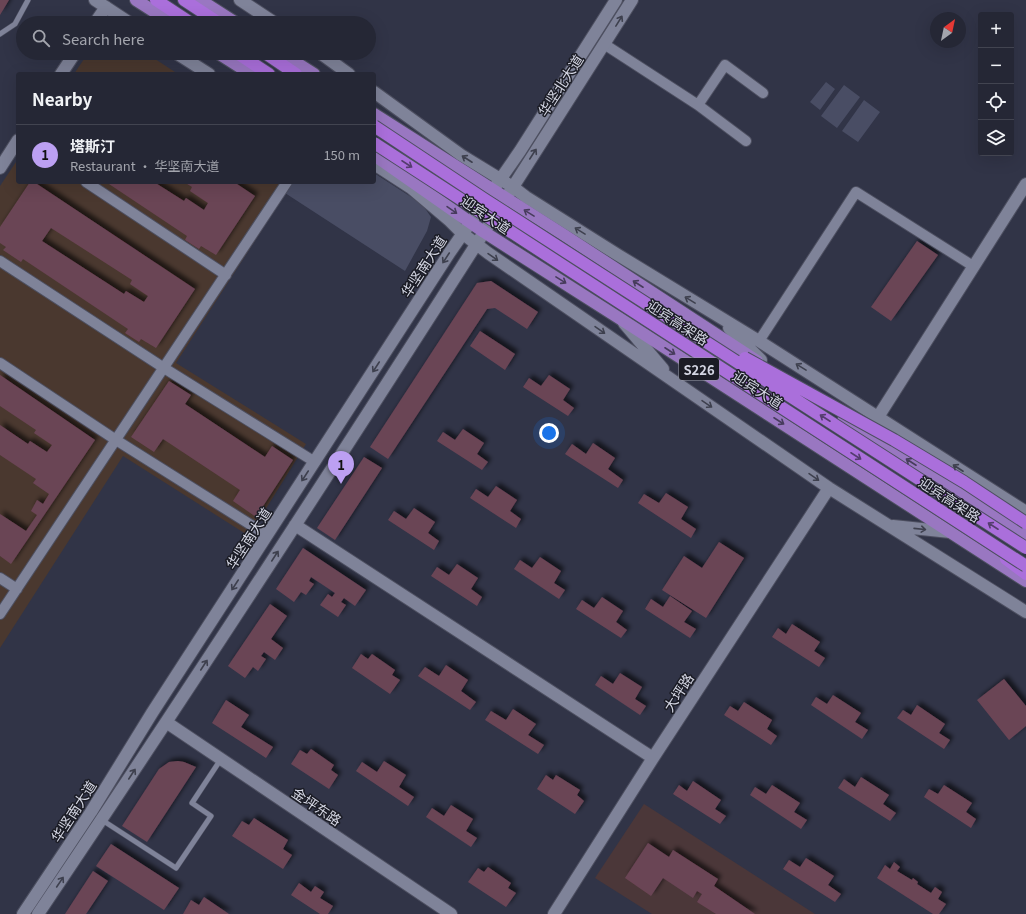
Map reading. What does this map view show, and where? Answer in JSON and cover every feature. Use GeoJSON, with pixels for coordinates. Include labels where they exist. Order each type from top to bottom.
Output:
{"type":"FeatureCollection","features":[{"type":"Feature","properties":{"kind":"highway"},"geometry":{"type":"LineString","coordinates":[[156,0],[180,16]]}},
{"type":"Feature","properties":{"kind":"highway"},"geometry":{"type":"LineString","coordinates":[[184,0],[208,16]]}},
{"type":"Feature","properties":{"kind":"highway"},"geometry":{"type":"LineString","coordinates":[[190,0],[213,16]]}},
{"type":"Feature","properties":{"kind":"highway"},"geometry":{"type":"LineString","coordinates":[[248,60],[266,72]]}},
{"type":"Feature","properties":{"kind":"highway"},"geometry":{"type":"LineString","coordinates":[[282,60],[294,72]]}},
{"type":"Feature","properties":{"kind":"highway","name":"迎宾高架路"},"geometry":{"type":"LineString","coordinates":[[376,127],[490,203],[1026,548]]}},
{"type":"Feature","properties":{"kind":"highway","name":"迎宾高架路"},"geometry":{"type":"LineString","coordinates":[[376,144],[1026,566]]}},
{"type":"Feature","properties":{"kind":"highway"},"geometry":{"type":"LineString","coordinates":[[643,301],[894,440],[1026,518]]}},
{"type":"Feature","properties":{"kind":"highway"},"geometry":{"type":"LineString","coordinates":[[964,482],[1026,524]]}},
{"type":"Feature","properties":{"kind":"highway"},"geometry":{"type":"LineString","coordinates":[[932,505],[1026,574]]}},
{"type":"Feature","properties":{"kind":"main road"},"geometry":{"type":"LineString","coordinates":[[136,0],[161,16]]}},
{"type":"Feature","properties":{"kind":"main road"},"geometry":{"type":"LineString","coordinates":[[200,0],[225,16]]}},
{"type":"Feature","properties":{"kind":"main road"},"geometry":{"type":"LineString","coordinates":[[229,60],[248,72]]}},
{"type":"Feature","properties":{"kind":"main road"},"geometry":{"type":"LineString","coordinates":[[284,60],[310,72]]}},
{"type":"Feature","properties":{"kind":"main road","name":"迎宾大道"},"geometry":{"type":"LineString","coordinates":[[376,115],[506,198],[1026,536]]}},
{"type":"Feature","properties":{"kind":"main road","name":"迎宾大道"},"geometry":{"type":"LineString","coordinates":[[376,156],[484,232],[1026,581]]}},
{"type":"Feature","properties":{"kind":"street"},"geometry":{"type":"LineString","coordinates":[[95,0],[120,16]]}},
{"type":"Feature","properties":{"kind":"street"},"geometry":{"type":"LineString","coordinates":[[241,0],[265,16]]}},
{"type":"Feature","properties":{"kind":"street","name":"华坚北大道"},"geometry":{"type":"LineString","coordinates":[[500,180],[616,0]]}},
{"type":"Feature","properties":{"kind":"street","name":"华坚北大道"},"geometry":{"type":"LineString","coordinates":[[513,187],[632,0]]}},
{"type":"Feature","properties":{"kind":"street"},"geometry":{"type":"LineString","coordinates":[[100,16],[106,7]]}},
{"type":"Feature","properties":{"kind":"street"},"geometry":{"type":"LineString","coordinates":[[604,44],[698,105],[746,141]]}},
{"type":"Feature","properties":{"kind":"street"},"geometry":{"type":"LineString","coordinates":[[63,72],[71,60]]}},
{"type":"Feature","properties":{"kind":"street"},"geometry":{"type":"LineString","coordinates":[[187,60],[206,72]]}},
{"type":"Feature","properties":{"kind":"street"},"geometry":{"type":"LineString","coordinates":[[330,60],[346,72]]}},
{"type":"Feature","properties":{"kind":"street"},"geometry":{"type":"LineString","coordinates":[[698,105],[725,65],[764,93]]}},
{"type":"Feature","properties":{"kind":"street"},"geometry":{"type":"LineString","coordinates":[[376,93],[461,155],[513,187],[526,197],[618,256],[760,341],[1026,512]]}},
{"type":"Feature","properties":{"kind":"street"},"geometry":{"type":"LineString","coordinates":[[0,168],[16,143]]}},
{"type":"Feature","properties":{"kind":"street"},"geometry":{"type":"LineString","coordinates":[[376,165],[411,188],[462,233],[488,253],[673,381],[829,488],[1026,612]]}},
{"type":"Feature","properties":{"kind":"street","name":"华坚南大道"},"geometry":{"type":"LineString","coordinates":[[23,914],[91,812],[267,535],[462,233],[500,180]]}},
{"type":"Feature","properties":{"kind":"street"},"geometry":{"type":"LineString","coordinates":[[89,184],[226,275]]}},
{"type":"Feature","properties":{"kind":"street"},"geometry":{"type":"LineString","coordinates":[[0,614],[286,184]]}},
{"type":"Feature","properties":{"kind":"street"},"geometry":{"type":"LineString","coordinates":[[878,417],[1026,184]]}},
{"type":"Feature","properties":{"kind":"street","name":"华坚南大道"},"geometry":{"type":"LineString","coordinates":[[38,914],[102,820],[295,525],[513,187]]}},
{"type":"Feature","properties":{"kind":"street"},"geometry":{"type":"LineString","coordinates":[[760,341],[856,192],[973,266]]}},
{"type":"Feature","properties":{"kind":"street"},"geometry":{"type":"LineString","coordinates":[[0,261],[164,368],[315,462]]}},
{"type":"Feature","properties":{"kind":"street"},"geometry":{"type":"LineString","coordinates":[[716,316],[770,370]]}},
{"type":"Feature","properties":{"kind":"street"},"geometry":{"type":"LineString","coordinates":[[619,318],[673,381]]}},
{"type":"Feature","properties":{"kind":"street"},"geometry":{"type":"LineString","coordinates":[[0,363],[116,440],[267,535]]}},
{"type":"Feature","properties":{"kind":"street","name":"大坪路"},"geometry":{"type":"LineString","coordinates":[[554,914],[653,758],[829,488]]}},
{"type":"Feature","properties":{"kind":"street"},"geometry":{"type":"LineString","coordinates":[[295,525],[653,758]]}},
{"type":"Feature","properties":{"kind":"street"},"geometry":{"type":"LineString","coordinates":[[890,525],[950,532]]}},
{"type":"Feature","properties":{"kind":"street"},"geometry":{"type":"LineString","coordinates":[[0,578],[17,589]]}},
{"type":"Feature","properties":{"kind":"street","name":"金坪东路"},"geometry":{"type":"LineString","coordinates":[[166,722],[451,914]]}},
{"type":"Feature","properties":{"kind":"lane"},"geometry":{"type":"LineString","coordinates":[[19,16],[28,0]]}},
{"type":"Feature","properties":{"kind":"lane"},"geometry":{"type":"LineString","coordinates":[[0,34],[16,22]]}},
{"type":"Feature","properties":{"kind":"lane"},"geometry":{"type":"LineString","coordinates":[[102,820],[176,868],[211,816],[192,803],[221,759]]}},
{"type":"Feature","properties":{"kind":"shaded area"},"geometry":{"type":"Polygon","coordinates":[[[83,60],[157,60],[175,72],[75,72],[83,60]]]}},
{"type":"Feature","properties":{"kind":"shaded area"},"geometry":{"type":"Polygon","coordinates":[[[826,82],[835,89],[820,110],[810,102],[826,82]]]}},
{"type":"Feature","properties":{"kind":"shaded area"},"geometry":{"type":"Polygon","coordinates":[[[844,85],[860,97],[837,128],[821,116],[844,85]]]}},
{"type":"Feature","properties":{"kind":"shaded area"},"geometry":{"type":"Polygon","coordinates":[[[864,100],[880,112],[858,142],[842,131],[864,100]]]}},
{"type":"Feature","properties":{"kind":"shaded area"},"geometry":{"type":"Polygon","coordinates":[[[16,162],[16,184],[292,184],[176,363],[306,444],[249,536],[123,456],[0,648],[0,186],[16,162]]]}},
{"type":"Feature","properties":{"kind":"shaded area"},"geometry":{"type":"Polygon","coordinates":[[[376,174],[422,204],[431,217],[427,231],[405,271],[285,193],[292,184],[376,184],[376,174]]]}},
{"type":"Feature","properties":{"kind":"shaded area"},"geometry":{"type":"Polygon","coordinates":[[[644,804],[815,914],[652,914],[595,878],[644,804]]]}},
{"type":"Feature","properties":{"kind":"building"},"geometry":{"type":"Polygon","coordinates":[[[0,0],[9,0],[0,15],[0,0]]]}},
{"type":"Feature","properties":{"kind":"building"},"geometry":{"type":"Polygon","coordinates":[[[29,184],[37,184],[195,289],[156,348],[141,339],[139,342],[125,333],[128,329],[23,259],[21,262],[3,250],[6,247],[0,243],[0,227],[29,184]],[[51,228],[42,241],[124,294],[126,291],[144,302],[148,296],[130,284],[132,280],[51,228]]]}},
{"type":"Feature","properties":{"kind":"building"},"geometry":{"type":"Polygon","coordinates":[[[109,184],[157,184],[184,201],[186,198],[204,210],[208,203],[190,191],[192,187],[187,184],[237,184],[255,196],[216,255],[201,246],[199,249],[185,240],[187,236],[109,184]]]}},
{"type":"Feature","properties":{"kind":"building"},"geometry":{"type":"Polygon","coordinates":[[[917,241],[938,255],[891,321],[871,307],[917,241]]]}},
{"type":"Feature","properties":{"kind":"building"},"geometry":{"type":"Polygon","coordinates":[[[491,281],[538,312],[527,329],[495,308],[487,309],[388,459],[370,447],[477,283],[491,281]]]}},
{"type":"Feature","properties":{"kind":"building"},"geometry":{"type":"Polygon","coordinates":[[[480,331],[515,354],[505,370],[470,346],[480,331]]]}},
{"type":"Feature","properties":{"kind":"building"},"geometry":{"type":"Polygon","coordinates":[[[0,375],[95,440],[11,564],[0,556],[0,514],[26,531],[37,515],[31,511],[37,500],[43,504],[49,494],[33,483],[36,479],[0,455],[0,425],[28,444],[30,441],[47,452],[52,445],[34,433],[36,430],[0,406],[0,375]]]}},
{"type":"Feature","properties":{"kind":"building"},"geometry":{"type":"Polygon","coordinates":[[[549,375],[570,389],[563,400],[574,408],[568,416],[523,387],[529,378],[541,386],[549,375]]]}},
{"type":"Feature","properties":{"kind":"building"},"geometry":{"type":"Polygon","coordinates":[[[169,381],[191,395],[185,404],[265,457],[272,446],[293,460],[256,517],[233,501],[240,490],[163,439],[154,452],[131,437],[169,381]]]}},
{"type":"Feature","properties":{"kind":"building"},"geometry":{"type":"Polygon","coordinates":[[[463,429],[484,443],[477,454],[488,462],[482,470],[437,441],[443,432],[455,440],[463,429]]]}},
{"type":"Feature","properties":{"kind":"building"},"geometry":{"type":"Polygon","coordinates":[[[593,443],[615,458],[608,469],[623,480],[618,488],[565,454],[572,444],[586,454],[593,443]]]}},
{"type":"Feature","properties":{"kind":"building"},"geometry":{"type":"Polygon","coordinates":[[[364,457],[382,468],[335,540],[317,528],[364,457]]]}},
{"type":"Feature","properties":{"kind":"building"},"geometry":{"type":"Polygon","coordinates":[[[496,486],[517,500],[510,511],[521,519],[516,528],[470,498],[476,489],[488,497],[496,486]]]}},
{"type":"Feature","properties":{"kind":"building"},"geometry":{"type":"Polygon","coordinates":[[[666,493],[688,507],[681,519],[696,529],[691,538],[638,503],[644,494],[659,503],[666,493]]]}},
{"type":"Feature","properties":{"kind":"building"},"geometry":{"type":"Polygon","coordinates":[[[414,508],[435,522],[428,533],[439,541],[434,550],[388,520],[394,511],[406,519],[414,508]]]}},
{"type":"Feature","properties":{"kind":"building"},"geometry":{"type":"Polygon","coordinates":[[[719,542],[744,558],[706,618],[662,590],[684,556],[702,568],[719,542]]]}},
{"type":"Feature","properties":{"kind":"building"},"geometry":{"type":"Polygon","coordinates":[[[303,548],[366,590],[355,606],[344,598],[341,602],[346,605],[338,617],[320,605],[328,594],[332,597],[335,593],[311,577],[309,581],[314,584],[306,595],[301,592],[294,602],[276,589],[303,548]]]}},
{"type":"Feature","properties":{"kind":"building"},"geometry":{"type":"Polygon","coordinates":[[[540,557],[561,571],[554,583],[565,590],[559,599],[514,569],[520,560],[532,568],[540,557]]]}},
{"type":"Feature","properties":{"kind":"building"},"geometry":{"type":"Polygon","coordinates":[[[457,564],[478,578],[471,589],[482,597],[477,606],[431,576],[437,567],[449,575],[457,564]]]}},
{"type":"Feature","properties":{"kind":"building"},"geometry":{"type":"Polygon","coordinates":[[[670,596],[692,611],[684,622],[696,629],[690,638],[645,609],[651,599],[663,607],[670,596]]]}},
{"type":"Feature","properties":{"kind":"building"},"geometry":{"type":"Polygon","coordinates":[[[602,597],[623,611],[616,622],[627,630],[621,638],[576,609],[582,600],[594,608],[602,597]]]}},
{"type":"Feature","properties":{"kind":"building"},"geometry":{"type":"Polygon","coordinates":[[[270,604],[287,616],[271,639],[283,648],[275,660],[264,652],[261,656],[266,659],[258,671],[253,667],[245,678],[228,666],[270,604]]]}},
{"type":"Feature","properties":{"kind":"building"},"geometry":{"type":"Polygon","coordinates":[[[792,624],[820,642],[814,651],[825,658],[819,667],[772,637],[778,628],[786,634],[792,624]]]}},
{"type":"Feature","properties":{"kind":"building"},"geometry":{"type":"Polygon","coordinates":[[[361,654],[368,659],[372,654],[395,670],[392,675],[400,680],[390,694],[352,668],[361,654]]]}},
{"type":"Feature","properties":{"kind":"building"},"geometry":{"type":"Polygon","coordinates":[[[446,665],[468,680],[461,691],[476,702],[470,710],[418,676],[425,667],[439,676],[446,665]]]}},
{"type":"Feature","properties":{"kind":"building"},"geometry":{"type":"Polygon","coordinates":[[[620,673],[642,687],[635,699],[646,706],[640,715],[595,685],[601,676],[613,684],[620,673]]]}},
{"type":"Feature","properties":{"kind":"building"},"geometry":{"type":"Polygon","coordinates":[[[1004,679],[1026,706],[1026,726],[1009,740],[977,700],[1004,679]]]}},
{"type":"Feature","properties":{"kind":"building"},"geometry":{"type":"Polygon","coordinates":[[[833,695],[861,713],[855,722],[868,730],[862,739],[811,705],[816,697],[827,704],[833,695]]]}},
{"type":"Feature","properties":{"kind":"building"},"geometry":{"type":"Polygon","coordinates":[[[226,700],[249,715],[241,727],[273,747],[266,758],[212,723],[226,700]]]}},
{"type":"Feature","properties":{"kind":"building"},"geometry":{"type":"Polygon","coordinates":[[[744,702],[772,720],[767,729],[777,736],[771,745],[724,715],[730,706],[738,711],[744,702]]]}},
{"type":"Feature","properties":{"kind":"building"},"geometry":{"type":"Polygon","coordinates":[[[917,705],[945,724],[939,733],[950,740],[944,749],[897,718],[903,710],[911,715],[917,705]]]}},
{"type":"Feature","properties":{"kind":"building"},"geometry":{"type":"Polygon","coordinates":[[[513,709],[536,724],[528,735],[544,745],[538,754],[485,720],[491,711],[506,720],[513,709]]]}},
{"type":"Feature","properties":{"kind":"building"},"geometry":{"type":"Polygon","coordinates":[[[311,749],[334,765],[331,770],[338,775],[329,789],[291,764],[300,750],[307,754],[311,749]]]}},
{"type":"Feature","properties":{"kind":"building"},"geometry":{"type":"Polygon","coordinates":[[[178,761],[196,767],[147,842],[122,826],[159,769],[169,762],[178,761]]]}},
{"type":"Feature","properties":{"kind":"building"},"geometry":{"type":"Polygon","coordinates":[[[384,761],[406,775],[399,787],[414,797],[408,806],[356,771],[362,762],[377,772],[384,761]]]}},
{"type":"Feature","properties":{"kind":"building"},"geometry":{"type":"Polygon","coordinates":[[[546,775],[553,780],[556,775],[580,790],[577,795],[584,801],[575,814],[537,789],[546,775]]]}},
{"type":"Feature","properties":{"kind":"building"},"geometry":{"type":"Polygon","coordinates":[[[861,777],[889,795],[883,804],[896,813],[890,821],[838,788],[844,779],[855,787],[861,777]]]}},
{"type":"Feature","properties":{"kind":"building"},"geometry":{"type":"Polygon","coordinates":[[[693,781],[721,800],[715,809],[726,816],[720,824],[673,794],[679,785],[687,791],[693,781]]]}},
{"type":"Feature","properties":{"kind":"building"},"geometry":{"type":"Polygon","coordinates":[[[772,785],[800,803],[794,812],[807,820],[801,829],[750,795],[755,787],[766,794],[772,785]]]}},
{"type":"Feature","properties":{"kind":"building"},"geometry":{"type":"Polygon","coordinates":[[[944,785],[972,803],[966,812],[976,819],[971,828],[924,797],[929,789],[938,794],[944,785]]]}},
{"type":"Feature","properties":{"kind":"building"},"geometry":{"type":"Polygon","coordinates":[[[451,805],[473,819],[466,831],[477,838],[471,847],[426,817],[432,808],[444,816],[451,805]]]}},
{"type":"Feature","properties":{"kind":"building"},"geometry":{"type":"Polygon","coordinates":[[[254,818],[288,840],[283,849],[292,855],[283,869],[232,836],[242,821],[249,825],[254,818]]]}},
{"type":"Feature","properties":{"kind":"building"},"geometry":{"type":"Polygon","coordinates":[[[648,843],[669,857],[673,850],[718,879],[714,886],[755,914],[716,914],[697,902],[702,894],[697,891],[693,898],[663,878],[651,896],[625,878],[648,843]]]}},
{"type":"Feature","properties":{"kind":"building"},"geometry":{"type":"Polygon","coordinates":[[[111,844],[179,888],[164,910],[96,866],[111,844]]]}},
{"type":"Feature","properties":{"kind":"building"},"geometry":{"type":"Polygon","coordinates":[[[806,858],[834,876],[828,885],[841,894],[835,902],[783,869],[789,860],[800,867],[806,858]]]}},
{"type":"Feature","properties":{"kind":"building"},"geometry":{"type":"Polygon","coordinates":[[[894,862],[900,867],[897,871],[912,880],[913,878],[918,882],[917,884],[931,893],[935,887],[942,892],[938,899],[946,904],[939,914],[933,914],[877,878],[885,865],[890,869],[894,862]]]}},
{"type":"Feature","properties":{"kind":"building"},"geometry":{"type":"Polygon","coordinates":[[[488,867],[511,883],[508,888],[516,893],[506,907],[468,882],[478,868],[484,872],[488,867]]]}},
{"type":"Feature","properties":{"kind":"building"},"geometry":{"type":"Polygon","coordinates":[[[93,871],[108,881],[86,914],[65,914],[93,871]]]}},
{"type":"Feature","properties":{"kind":"building"},"geometry":{"type":"Polygon","coordinates":[[[299,883],[311,892],[315,886],[324,892],[320,898],[333,906],[328,914],[320,914],[291,895],[299,883]]]}},
{"type":"Feature","properties":{"kind":"building"},"geometry":{"type":"Polygon","coordinates":[[[204,897],[229,914],[183,914],[191,900],[199,905],[204,897]]]}},
{"type":"Feature","properties":{"kind":"place","name":"塔斯汀"},"geometry":{"type":"Point","coordinates":[341,484]}}]}
